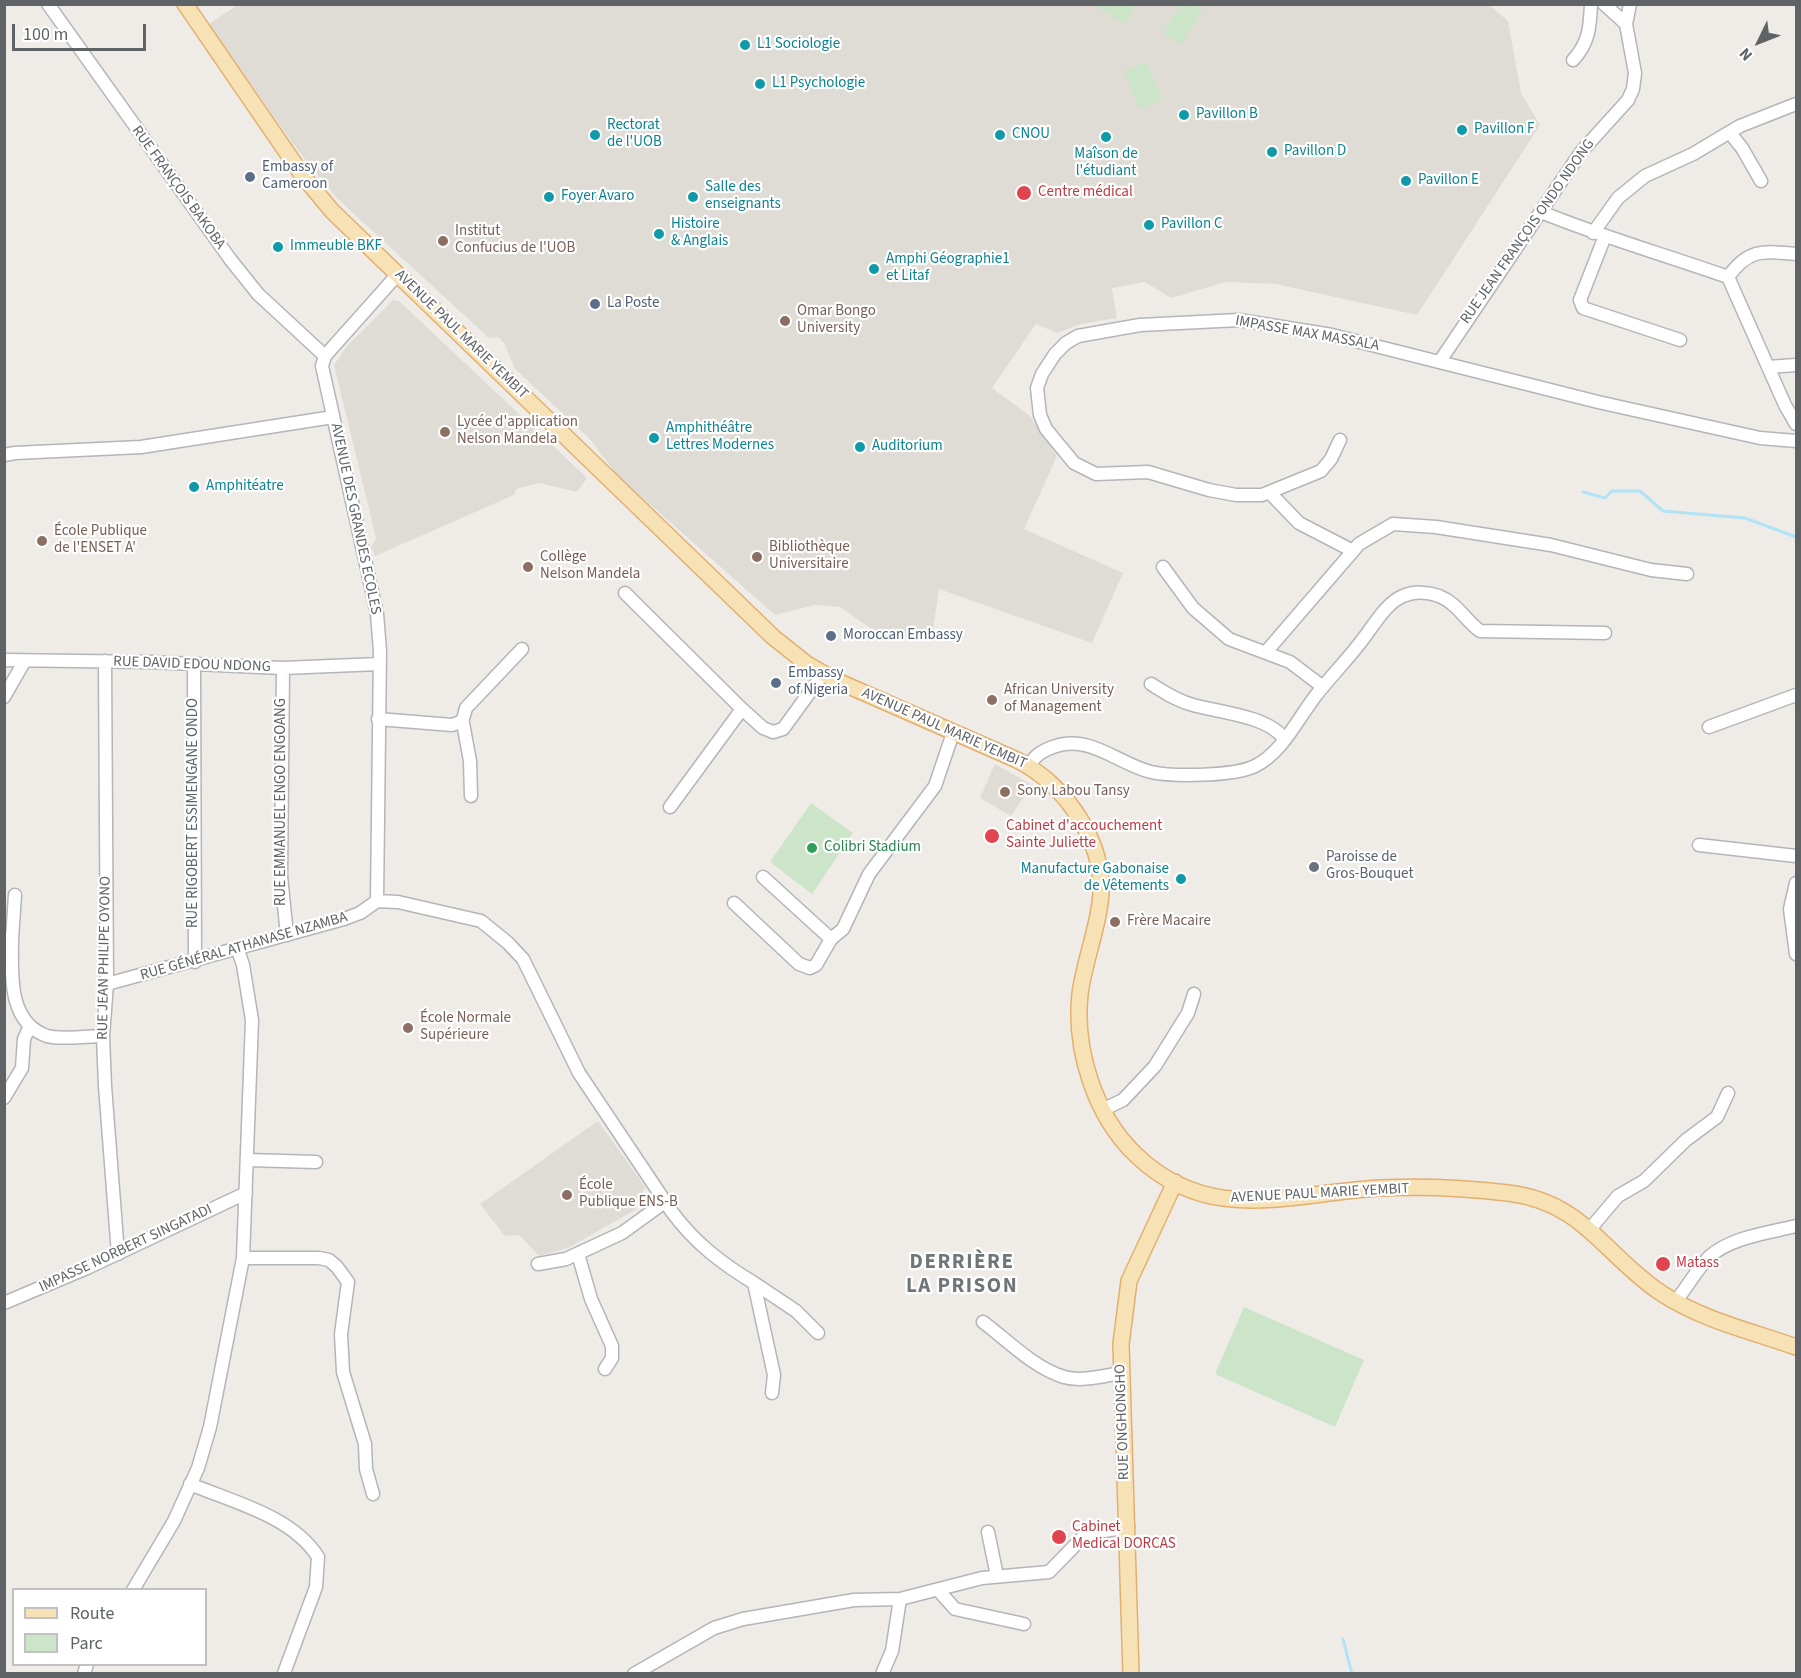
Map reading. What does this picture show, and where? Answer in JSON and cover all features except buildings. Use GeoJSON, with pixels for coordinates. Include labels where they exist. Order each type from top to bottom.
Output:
{"type":"FeatureCollection","features":[{"type":"Feature","properties":{"kind":"main road","name":"AVENUE PAUL MARIE YEMBIT"},"geometry":{"type":"LineString","coordinates":[[185,4],[313,189],[746,612],[788,650],[823,674],[1029,766],[1056,786],[1090,840],[1099,867],[1100,903],[1085,968],[1080,1005],[1085,1055],[1102,1110],[1116,1133],[1138,1157],[1175,1182],[1216,1199],[1245,1201],[1379,1188],[1463,1189],[1507,1193],[1554,1205],[1590,1229],[1638,1275],[1676,1302],[1727,1324],[1797,1347]]}},
{"type":"Feature","properties":{"kind":"main road","name":"RUE ONGHONGHO"},"geometry":{"type":"LineString","coordinates":[[1131,1674],[1128,1527],[1120,1373],[1121,1344],[1129,1281],[1175,1182]]}},
{"type":"Feature","properties":{"kind":"street","name":"RUE FRANÇOIS BAKOBA"},"geometry":{"type":"LineString","coordinates":[[48,4],[244,278],[277,313],[325,356]]}},
{"type":"Feature","properties":{"kind":"street"},"geometry":{"type":"LineString","coordinates":[[1574,60],[1582,50],[1590,32],[1591,4]]}},
{"type":"Feature","properties":{"kind":"street"},"geometry":{"type":"LineString","coordinates":[[1604,4],[1626,24]]}},
{"type":"Feature","properties":{"kind":"street","name":"RUE JEAN FRANÇOIS ONDO NDONG"},"geometry":{"type":"LineString","coordinates":[[1440,361],[1581,152],[1628,100],[1633,88],[1635,73],[1626,24],[1630,4]]}},
{"type":"Feature","properties":{"kind":"street"},"geometry":{"type":"LineString","coordinates":[[1680,340],[1583,308],[1580,300],[1599,235],[1628,187],[1730,133],[1778,110],[1797,104]]}},
{"type":"Feature","properties":{"kind":"street"},"geometry":{"type":"LineString","coordinates":[[1730,133],[1742,148],[1761,181]]}},
{"type":"Feature","properties":{"kind":"street"},"geometry":{"type":"LineString","coordinates":[[1541,212],[1599,235],[1684,260],[1728,277],[1739,296],[1749,327],[1768,368],[1797,424]]}},
{"type":"Feature","properties":{"kind":"street"},"geometry":{"type":"LineString","coordinates":[[1728,277],[1738,263],[1758,252],[1797,254]]}},
{"type":"Feature","properties":{"kind":"street"},"geometry":{"type":"LineString","coordinates":[[325,356],[398,274]]}},
{"type":"Feature","properties":{"kind":"street","name":"IMPASSE MAX MASSALA"},"geometry":{"type":"LineString","coordinates":[[1340,440],[1331,459],[1321,471],[1271,494],[1250,496],[1223,493],[1148,472],[1103,474],[1089,472],[1067,456],[1043,422],[1037,396],[1042,374],[1061,348],[1078,336],[1102,330],[1192,320],[1239,320],[1332,336],[1598,402],[1760,438],[1797,441]]}},
{"type":"Feature","properties":{"kind":"street","name":"AVENUE DES GRANDES ECOLES"},"geometry":{"type":"LineString","coordinates":[[325,356],[322,366],[324,378],[374,594],[379,664],[377,901]]}},
{"type":"Feature","properties":{"kind":"street"},"geometry":{"type":"LineString","coordinates":[[1768,368],[1797,366]]}},
{"type":"Feature","properties":{"kind":"street"},"geometry":{"type":"LineString","coordinates":[[4,455],[141,447],[333,417]]}},
{"type":"Feature","properties":{"kind":"street"},"geometry":{"type":"LineString","coordinates":[[1271,494],[1299,523],[1353,551]]}},
{"type":"Feature","properties":{"kind":"street"},"geometry":{"type":"LineString","coordinates":[[1266,652],[1304,611],[1353,551],[1387,525],[1415,525],[1551,545],[1651,570],[1687,574]]}},
{"type":"Feature","properties":{"kind":"street"},"geometry":{"type":"LineString","coordinates":[[1164,567],[1184,598],[1219,630],[1240,644],[1298,666],[1323,687]]}},
{"type":"Feature","properties":{"kind":"street"},"geometry":{"type":"LineString","coordinates":[[625,593],[763,728],[773,732],[783,729],[823,674]]}},
{"type":"Feature","properties":{"kind":"street"},"geometry":{"type":"LineString","coordinates":[[1029,766],[1036,755],[1045,750],[1060,744],[1077,743],[1099,749],[1154,773],[1234,772],[1252,768],[1266,760],[1284,739],[1384,612],[1402,596],[1414,593],[1426,593],[1450,601],[1480,631],[1605,633]]}},
{"type":"Feature","properties":{"kind":"street"},"geometry":{"type":"LineString","coordinates":[[471,796],[470,761],[462,721],[466,708],[522,650]]}},
{"type":"Feature","properties":{"kind":"street","name":"RUE DAVID EDOU NDONG"},"geometry":{"type":"LineString","coordinates":[[4,660],[24,662],[105,661],[283,668],[379,664]]}},
{"type":"Feature","properties":{"kind":"street","name":"RUE JEAN PHILIPE OYONO"},"geometry":{"type":"LineString","coordinates":[[105,661],[107,984],[103,1036],[107,1143],[118,1254]]}},
{"type":"Feature","properties":{"kind":"street"},"geometry":{"type":"LineString","coordinates":[[4,697],[24,662]]}},
{"type":"Feature","properties":{"kind":"street","name":"RUE RIGOBERT ESSIMENGANE ONDO"},"geometry":{"type":"LineString","coordinates":[[194,664],[195,962]]}},
{"type":"Feature","properties":{"kind":"street","name":"RUE EMMANUEL ENGO ENGOANG"},"geometry":{"type":"LineString","coordinates":[[283,668],[281,876],[287,935]]}},
{"type":"Feature","properties":{"kind":"street"},"geometry":{"type":"LineString","coordinates":[[1151,684],[1191,705],[1266,724],[1280,733],[1284,739]]}},
{"type":"Feature","properties":{"kind":"street"},"geometry":{"type":"LineString","coordinates":[[1709,727],[1797,695]]}},
{"type":"Feature","properties":{"kind":"street"},"geometry":{"type":"LineString","coordinates":[[670,807],[742,709]]}},
{"type":"Feature","properties":{"kind":"street"},"geometry":{"type":"LineString","coordinates":[[378,719],[452,725],[462,721]]}},
{"type":"Feature","properties":{"kind":"street"},"geometry":{"type":"LineString","coordinates":[[734,903],[805,967],[816,965],[831,939],[843,929],[860,890],[874,867],[935,786],[953,733]]}},
{"type":"Feature","properties":{"kind":"street"},"geometry":{"type":"LineString","coordinates":[[1699,845],[1797,856]]}},
{"type":"Feature","properties":{"kind":"street"},"geometry":{"type":"LineString","coordinates":[[763,877],[831,939]]}},
{"type":"Feature","properties":{"kind":"street"},"geometry":{"type":"LineString","coordinates":[[1797,883],[1790,909],[1797,954]]}},
{"type":"Feature","properties":{"kind":"street"},"geometry":{"type":"LineString","coordinates":[[15,895],[8,939],[12,990],[20,1012],[30,1026],[48,1037],[103,1036]]}},
{"type":"Feature","properties":{"kind":"street"},"geometry":{"type":"LineString","coordinates":[[377,901],[398,902],[481,921],[508,943],[523,958],[579,1073],[668,1207],[704,1249],[796,1311],[818,1333]]}},
{"type":"Feature","properties":{"kind":"street","name":"RUE GÉNÉRAL ATHANASE NZAMBA"},"geometry":{"type":"LineString","coordinates":[[107,984],[238,950],[360,913],[377,901]]}},
{"type":"Feature","properties":{"kind":"street"},"geometry":{"type":"LineString","coordinates":[[134,1588],[166,1537],[190,1484],[210,1427],[243,1258],[252,1020],[243,965],[238,950]]}},
{"type":"Feature","properties":{"kind":"street"},"geometry":{"type":"LineString","coordinates":[[1102,1110],[1123,1100],[1155,1066],[1188,1013],[1194,994]]}},
{"type":"Feature","properties":{"kind":"street"},"geometry":{"type":"LineString","coordinates":[[4,1098],[22,1068],[24,1039],[30,1026]]}},
{"type":"Feature","properties":{"kind":"street"},"geometry":{"type":"LineString","coordinates":[[1590,1229],[1620,1194],[1648,1178],[1682,1144],[1717,1117],[1728,1093]]}},
{"type":"Feature","properties":{"kind":"street"},"geometry":{"type":"LineString","coordinates":[[248,1160],[316,1162]]}},
{"type":"Feature","properties":{"kind":"street","name":"IMPASSE NORBERT SINGATADI"},"geometry":{"type":"LineString","coordinates":[[4,1303],[118,1254],[246,1193]]}},
{"type":"Feature","properties":{"kind":"street"},"geometry":{"type":"LineString","coordinates":[[538,1263],[578,1254],[668,1207]]}},
{"type":"Feature","properties":{"kind":"street"},"geometry":{"type":"LineString","coordinates":[[1676,1302],[1701,1267],[1717,1251],[1739,1241],[1797,1226]]}},
{"type":"Feature","properties":{"kind":"street"},"geometry":{"type":"LineString","coordinates":[[578,1254],[591,1299],[612,1346],[612,1358],[605,1368]]}},
{"type":"Feature","properties":{"kind":"street"},"geometry":{"type":"LineString","coordinates":[[243,1258],[319,1258],[329,1260],[344,1274],[348,1282],[341,1334],[343,1372],[364,1444],[366,1469],[373,1494]]}},
{"type":"Feature","properties":{"kind":"street"},"geometry":{"type":"LineString","coordinates":[[754,1283],[774,1375],[772,1394]]}},
{"type":"Feature","properties":{"kind":"street"},"geometry":{"type":"LineString","coordinates":[[983,1322],[1034,1360],[1065,1377],[1088,1378],[1120,1373]]}},
{"type":"Feature","properties":{"kind":"street"},"geometry":{"type":"LineString","coordinates":[[190,1484],[278,1522],[298,1534],[318,1557],[316,1587],[284,1673]]}},
{"type":"Feature","properties":{"kind":"street"},"geometry":{"type":"LineString","coordinates":[[634,1674],[714,1628],[743,1619],[854,1600],[900,1599],[998,1576],[1049,1572],[1086,1534],[1128,1527]]}},
{"type":"Feature","properties":{"kind":"street"},"geometry":{"type":"LineString","coordinates":[[988,1532],[998,1576]]}},
{"type":"Feature","properties":{"kind":"street"},"geometry":{"type":"LineString","coordinates":[[939,1591],[955,1609],[1024,1624]]}},
{"type":"Feature","properties":{"kind":"street"},"geometry":{"type":"LineString","coordinates":[[882,1674],[892,1651],[900,1599]]}},
{"type":"Feature","properties":{"kind":"shaded area","name":"Omar Bongo University"},"geometry":{"type":"Polygon","coordinates":[[[239,4],[1489,5],[1508,21],[1521,93],[1540,125],[1417,315],[1276,284],[1226,282],[1171,298],[1145,282],[1112,288],[1117,318],[1081,324],[1057,333],[1036,324],[992,388],[1029,415],[1057,456],[1024,529],[1123,573],[1092,643],[939,589],[932,636],[885,638],[840,607],[814,605],[775,615],[618,476],[588,437],[515,369],[504,343],[498,337],[489,338],[340,201],[322,181],[293,144],[209,24],[239,4]]]}},
{"type":"Feature","properties":{"kind":"shaded area","name":"Lycée d'application Nelson Mandela"},"geometry":{"type":"Polygon","coordinates":[[[393,300],[399,301],[587,478],[577,492],[539,483],[516,489],[514,495],[375,556],[371,547],[376,538],[334,365],[347,346],[393,300]]]}},
{"type":"Feature","properties":{"kind":"shaded area","name":"Sony Labou Tansy"},"geometry":{"type":"Polygon","coordinates":[[[995,764],[1032,785],[1011,816],[980,798],[995,764]]]}},
{"type":"Feature","properties":{"kind":"shaded area","name":"École Publique ENS-B"},"geometry":{"type":"Polygon","coordinates":[[[598,1121],[645,1187],[635,1210],[568,1248],[539,1256],[519,1235],[505,1236],[480,1204],[598,1121]]]}},
{"type":"Feature","properties":{"kind":"green space"},"geometry":{"type":"Polygon","coordinates":[[[1095,5],[1129,5],[1135,8],[1125,24],[1095,5]]]}},
{"type":"Feature","properties":{"kind":"green space"},"geometry":{"type":"Polygon","coordinates":[[[1181,5],[1194,5],[1203,10],[1181,44],[1163,33],[1181,5]]]}},
{"type":"Feature","properties":{"kind":"green space"},"geometry":{"type":"Polygon","coordinates":[[[1147,62],[1162,100],[1139,109],[1124,71],[1147,62]]]}},
{"type":"Feature","properties":{"kind":"green space","name":"Colibri Stadium"},"geometry":{"type":"Polygon","coordinates":[[[811,803],[853,833],[812,894],[770,862],[811,803]]]}},
{"type":"Feature","properties":{"kind":"green space"},"geometry":{"type":"Polygon","coordinates":[[[1244,1307],[1364,1360],[1335,1427],[1215,1374],[1244,1307]]]}},
{"type":"Feature","properties":{"kind":"waterway"},"geometry":{"type":"LineString","coordinates":[[1583,492],[1605,498],[1612,491],[1640,491],[1663,511],[1745,518],[1796,537]]}},
{"type":"Feature","properties":{"kind":"waterway"},"geometry":{"type":"LineString","coordinates":[[1343,1639],[1352,1674]]}},
{"type":"Feature","properties":{"kind":"place","name":"L1 Sociologie"},"geometry":{"type":"Point","coordinates":[745,45]}},
{"type":"Feature","properties":{"kind":"place","name":"L1 Psychologie"},"geometry":{"type":"Point","coordinates":[760,84]}},
{"type":"Feature","properties":{"kind":"place","name":"Pavillon B"},"geometry":{"type":"Point","coordinates":[1184,115]}},
{"type":"Feature","properties":{"kind":"place","name":"Pavillon F"},"geometry":{"type":"Point","coordinates":[1462,130]}},
{"type":"Feature","properties":{"kind":"place","name":"Rectorat de l'UOB"},"geometry":{"type":"Point","coordinates":[595,135]}},
{"type":"Feature","properties":{"kind":"place","name":"CNOU"},"geometry":{"type":"Point","coordinates":[1000,135]}},
{"type":"Feature","properties":{"kind":"place","name":"Maîson de l'étudiant"},"geometry":{"type":"Point","coordinates":[1106,137]}},
{"type":"Feature","properties":{"kind":"place","name":"Pavillon D"},"geometry":{"type":"Point","coordinates":[1272,152]}},
{"type":"Feature","properties":{"kind":"place","name":"Embassy of Cameroon"},"geometry":{"type":"Point","coordinates":[250,177]}},
{"type":"Feature","properties":{"kind":"place","name":"Pavillon E"},"geometry":{"type":"Point","coordinates":[1406,181]}},
{"type":"Feature","properties":{"kind":"place","name":"Centre médical"},"geometry":{"type":"Point","coordinates":[1024,193]}},
{"type":"Feature","properties":{"kind":"place","name":"Foyer Avaro"},"geometry":{"type":"Point","coordinates":[549,197]}},
{"type":"Feature","properties":{"kind":"place","name":"Salle des enseignants"},"geometry":{"type":"Point","coordinates":[693,197]}},
{"type":"Feature","properties":{"kind":"place","name":"Pavillon C"},"geometry":{"type":"Point","coordinates":[1149,225]}},
{"type":"Feature","properties":{"kind":"place","name":"Histoire & Anglais"},"geometry":{"type":"Point","coordinates":[659,234]}},
{"type":"Feature","properties":{"kind":"place","name":"Institut Confucius de l'UOB"},"geometry":{"type":"Point","coordinates":[443,241]}},
{"type":"Feature","properties":{"kind":"place","name":"Immeuble BKF"},"geometry":{"type":"Point","coordinates":[278,247]}},
{"type":"Feature","properties":{"kind":"place","name":"Amphi Géographie1 et Litaf"},"geometry":{"type":"Point","coordinates":[874,269]}},
{"type":"Feature","properties":{"kind":"place","name":"La Poste"},"geometry":{"type":"Point","coordinates":[595,304]}},
{"type":"Feature","properties":{"kind":"place","name":"Omar Bongo University"},"geometry":{"type":"Point","coordinates":[785,321]}},
{"type":"Feature","properties":{"kind":"place","name":"Lycée d'application Nelson Mandela"},"geometry":{"type":"Point","coordinates":[445,432]}},
{"type":"Feature","properties":{"kind":"place","name":"Amphithéâtre Lettres Modernes"},"geometry":{"type":"Point","coordinates":[654,438]}},
{"type":"Feature","properties":{"kind":"place","name":"Auditorium"},"geometry":{"type":"Point","coordinates":[860,447]}},
{"type":"Feature","properties":{"kind":"place","name":"Amphitéatre"},"geometry":{"type":"Point","coordinates":[194,487]}},
{"type":"Feature","properties":{"kind":"place","name":"École Publique de l'ENSET A'"},"geometry":{"type":"Point","coordinates":[42,541]}},
{"type":"Feature","properties":{"kind":"place","name":"Bibliothèque Universitaire"},"geometry":{"type":"Point","coordinates":[757,557]}},
{"type":"Feature","properties":{"kind":"place","name":"Collège Nelson Mandela"},"geometry":{"type":"Point","coordinates":[528,567]}},
{"type":"Feature","properties":{"kind":"place","name":"Moroccan Embassy"},"geometry":{"type":"Point","coordinates":[831,636]}},
{"type":"Feature","properties":{"kind":"place","name":"Embassy of Nigeria"},"geometry":{"type":"Point","coordinates":[776,683]}},
{"type":"Feature","properties":{"kind":"place","name":"African University of Management"},"geometry":{"type":"Point","coordinates":[992,700]}},
{"type":"Feature","properties":{"kind":"place","name":"Sony Labou Tansy"},"geometry":{"type":"Point","coordinates":[1005,792]}},
{"type":"Feature","properties":{"kind":"place","name":"Cabinet d'accouchement Sainte Juliette"},"geometry":{"type":"Point","coordinates":[992,836]}},
{"type":"Feature","properties":{"kind":"place","name":"Colibri Stadium"},"geometry":{"type":"Point","coordinates":[812,848]}},
{"type":"Feature","properties":{"kind":"place","name":"Paroisse de Gros-Bouquet"},"geometry":{"type":"Point","coordinates":[1314,867]}},
{"type":"Feature","properties":{"kind":"place","name":"Manufacture Gabonaise de Vêtements"},"geometry":{"type":"Point","coordinates":[1181,879]}},
{"type":"Feature","properties":{"kind":"place","name":"Frère Macaire"},"geometry":{"type":"Point","coordinates":[1115,922]}},
{"type":"Feature","properties":{"kind":"place","name":"École Normale Supérieure"},"geometry":{"type":"Point","coordinates":[408,1028]}},
{"type":"Feature","properties":{"kind":"place","name":"École Publique ENS-B"},"geometry":{"type":"Point","coordinates":[567,1195]}},
{"type":"Feature","properties":{"kind":"place","name":"Matass"},"geometry":{"type":"Point","coordinates":[1663,1264]}},
{"type":"Feature","properties":{"kind":"place","name":"Cabinet Medical DORCAS"},"geometry":{"type":"Point","coordinates":[1059,1537]}},
{"type":"Feature","properties":{"kind":"district","name":"DERRIÈRE LA PRISON"},"geometry":{"type":"Point","coordinates":[962,1275]}}]}
